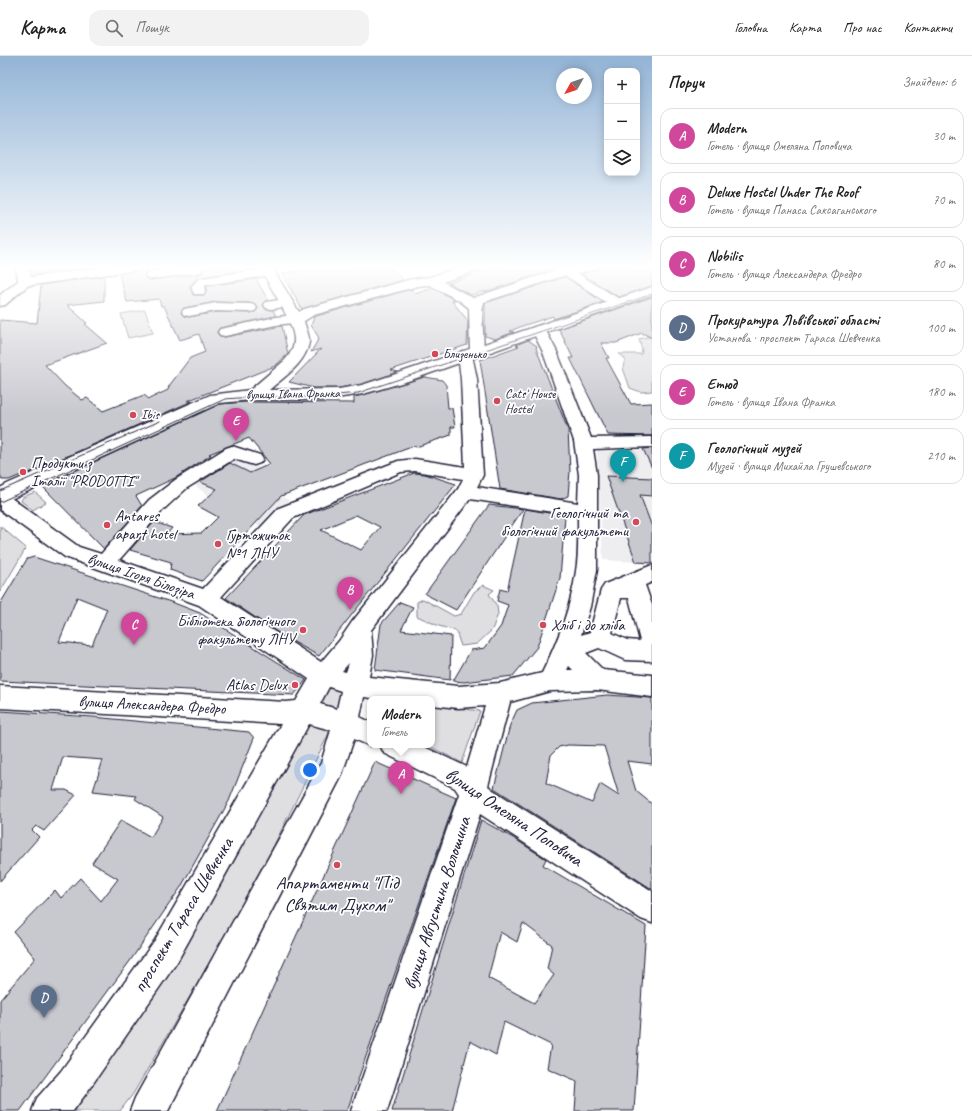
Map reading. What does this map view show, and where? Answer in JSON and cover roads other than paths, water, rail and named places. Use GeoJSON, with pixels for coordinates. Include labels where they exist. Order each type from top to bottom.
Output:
{"type":"FeatureCollection","features":[{"type":"Feature","properties":{"kind":"main road"},"geometry":{"type":"LineString","coordinates":[[255,394],[287,367],[296,357],[302,341],[294,315]]}},
{"type":"Feature","properties":{"kind":"main road"},"geometry":{"type":"LineString","coordinates":[[296,319],[303,315]]}},
{"type":"Feature","properties":{"kind":"main road","name":"вулиця Івана Франка"},"geometry":{"type":"LineString","coordinates":[[0,497],[14,489],[216,399],[234,395],[255,394],[308,396],[346,393],[383,383],[581,315]]}},
{"type":"Feature","properties":{"kind":"street"},"geometry":{"type":"LineString","coordinates":[[469,484],[469,379],[471,353],[479,344],[476,315]]}},
{"type":"Feature","properties":{"kind":"street"},"geometry":{"type":"LineString","coordinates":[[225,332],[276,321],[296,319]]}},
{"type":"Feature","properties":{"kind":"street"},"geometry":{"type":"LineString","coordinates":[[539,330],[550,352],[584,444],[588,476],[589,511],[587,570],[579,607],[566,647],[550,681]]}},
{"type":"Feature","properties":{"kind":"street"},"geometry":{"type":"LineString","coordinates":[[584,444],[652,442]]}},
{"type":"Feature","properties":{"kind":"street"},"geometry":{"type":"LineString","coordinates":[[104,564],[156,505],[181,484],[232,452],[254,460]]}},
{"type":"Feature","properties":{"kind":"street"},"geometry":{"type":"LineString","coordinates":[[207,599],[286,513],[398,467],[415,465],[469,484],[589,511]]}},
{"type":"Feature","properties":{"kind":"street","name":"проспект Тараса Шевченка"},"geometry":{"type":"LineString","coordinates":[[50,1111],[77,1076],[166,951],[324,675],[347,648],[360,628],[469,484]]}},
{"type":"Feature","properties":{"kind":"street","name":"вулиця Ігоря Білозіра"},"geometry":{"type":"LineString","coordinates":[[0,500],[72,552],[207,599],[318,674],[324,675]]}},
{"type":"Feature","properties":{"kind":"street"},"geometry":{"type":"LineString","coordinates":[[612,590],[652,572]]}},
{"type":"Feature","properties":{"kind":"street"},"geometry":{"type":"LineString","coordinates":[[600,638],[612,590]]}},
{"type":"Feature","properties":{"kind":"street"},"geometry":{"type":"LineString","coordinates":[[612,590],[637,590],[652,644]]}},
{"type":"Feature","properties":{"kind":"street"},"geometry":{"type":"LineString","coordinates":[[150,1110],[332,768],[358,728],[356,686],[362,655],[360,628]]}},
{"type":"Feature","properties":{"kind":"street"},"geometry":{"type":"LineString","coordinates":[[566,647],[584,644],[600,638],[625,650],[652,651]]}},
{"type":"Feature","properties":{"kind":"street"},"geometry":{"type":"LineString","coordinates":[[566,647],[597,680]]}},
{"type":"Feature","properties":{"kind":"street"},"geometry":{"type":"LineString","coordinates":[[324,675],[356,686],[458,697],[500,694],[550,681],[597,680],[652,686]]}},
{"type":"Feature","properties":{"kind":"street","name":"вулиця Августина Волошина"},"geometry":{"type":"LineString","coordinates":[[369,1111],[474,790],[500,694]]}},
{"type":"Feature","properties":{"kind":"street","name":"вулиця Александера Фредро"},"geometry":{"type":"LineString","coordinates":[[0,697],[286,713],[303,711]]}},
{"type":"Feature","properties":{"kind":"street"},"geometry":{"type":"LineString","coordinates":[[303,711],[358,728]]}},
{"type":"Feature","properties":{"kind":"street","name":"вулиця Омеляна Поповича"},"geometry":{"type":"LineString","coordinates":[[399,748],[464,778],[485,802],[652,908]]}},
{"type":"Feature","properties":{"kind":"tram line"},"geometry":{"type":"LineString","coordinates":[[0,502],[225,399],[251,397],[317,397],[358,393],[589,315]]}},
{"type":"Feature","properties":{"kind":"tram line"},"geometry":{"type":"LineString","coordinates":[[0,491],[160,421]]}},
{"type":"Feature","properties":{"kind":"place","name":"Близенько"},"geometry":{"type":"Point","coordinates":[435,354]}},
{"type":"Feature","properties":{"kind":"place","name":"Cats' House Hostel"},"geometry":{"type":"Point","coordinates":[497,401]}},
{"type":"Feature","properties":{"kind":"place","name":"Ibis"},"geometry":{"type":"Point","coordinates":[133,415]}},
{"type":"Feature","properties":{"kind":"place","name":"Етюд"},"geometry":{"type":"Point","coordinates":[236,441]}},
{"type":"Feature","properties":{"kind":"place","name":"Продукти з Італії \"PRODOTTI\""},"geometry":{"type":"Point","coordinates":[23,472]}},
{"type":"Feature","properties":{"kind":"place","name":"Геологічний музей"},"geometry":{"type":"Point","coordinates":[623,482]}},
{"type":"Feature","properties":{"kind":"place","name":"Геологічний та біологічний факультети"},"geometry":{"type":"Point","coordinates":[636,522]}},
{"type":"Feature","properties":{"kind":"place","name":"Antares apart hotel"},"geometry":{"type":"Point","coordinates":[107,525]}},
{"type":"Feature","properties":{"kind":"place","name":"Гуртожиток №1 ЛНУ"},"geometry":{"type":"Point","coordinates":[218,544]}},
{"type":"Feature","properties":{"kind":"place","name":"Deluxe Hostel Under The Roof"},"geometry":{"type":"Point","coordinates":[350,610]}},
{"type":"Feature","properties":{"kind":"place","name":"Хліб і до хліба"},"geometry":{"type":"Point","coordinates":[543,625]}},
{"type":"Feature","properties":{"kind":"place","name":"Бібліотека біологічного факультету ЛНУ"},"geometry":{"type":"Point","coordinates":[303,630]}},
{"type":"Feature","properties":{"kind":"place","name":"Nobilis"},"geometry":{"type":"Point","coordinates":[134,645]}},
{"type":"Feature","properties":{"kind":"place","name":"Atlas Delux"},"geometry":{"type":"Point","coordinates":[295,685]}},
{"type":"Feature","properties":{"kind":"place","name":"Modern"},"geometry":{"type":"Point","coordinates":[401,794]}},
{"type":"Feature","properties":{"kind":"place","name":"Апартаменти \"Під Святим Духом\""},"geometry":{"type":"Point","coordinates":[337,865]}},
{"type":"Feature","properties":{"kind":"place","name":"Прокуратура Львівської області"},"geometry":{"type":"Point","coordinates":[44,1018]}}]}
